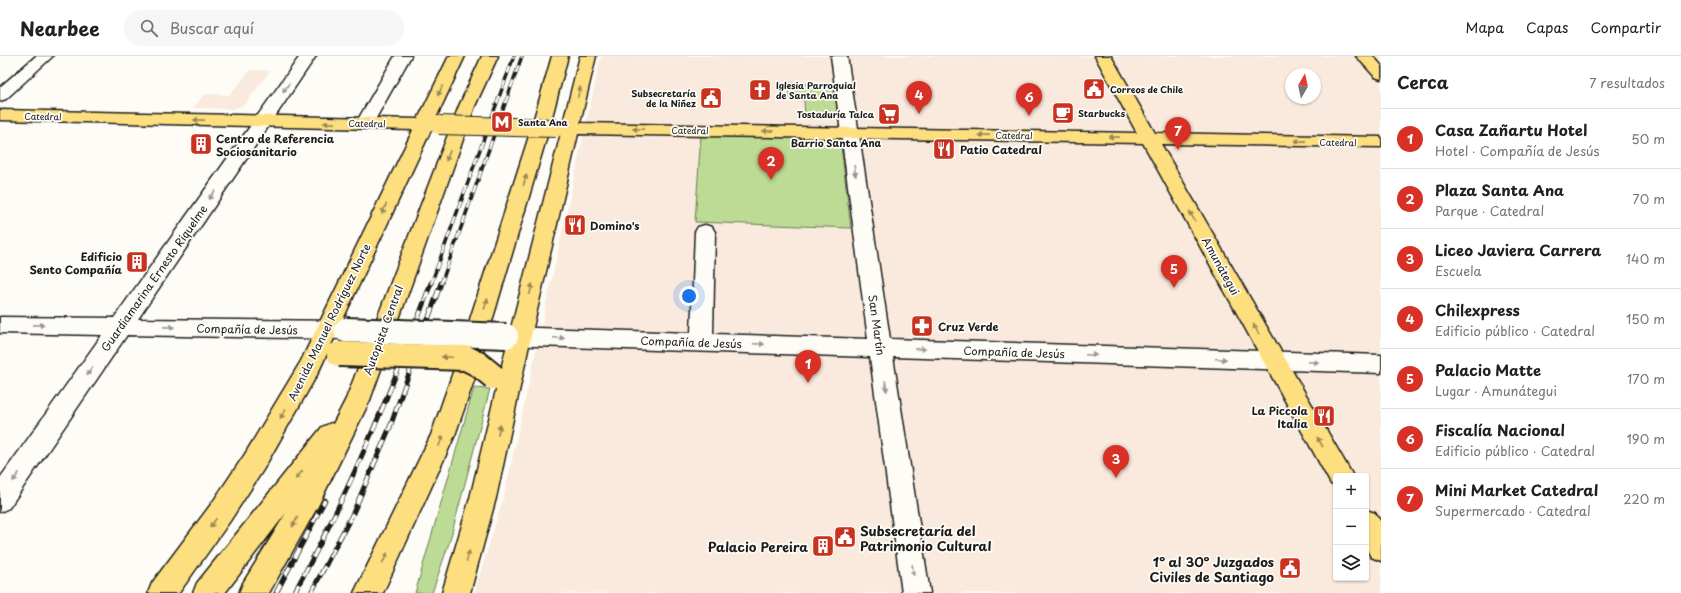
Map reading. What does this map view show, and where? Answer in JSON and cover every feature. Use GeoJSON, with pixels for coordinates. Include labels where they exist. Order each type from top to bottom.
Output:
{"type":"FeatureCollection","features":[{"type":"Feature","properties":{"kind":"main road","name":"Avenida Manuel Rodríguez Norte"},"geometry":{"type":"LineString","coordinates":[[162,593],[221,512],[254,462],[310,366],[337,330],[431,125],[457,56]]}},
{"type":"Feature","properties":{"kind":"main road","name":"Autopista Central"},"geometry":{"type":"LineString","coordinates":[[253,593],[309,498],[358,400],[467,106],[490,56]]}},
{"type":"Feature","properties":{"kind":"main road"},"geometry":{"type":"LineString","coordinates":[[368,593],[418,492],[446,427],[464,375],[534,151],[560,56]]}},
{"type":"Feature","properties":{"kind":"main road"},"geometry":{"type":"LineString","coordinates":[[456,593],[474,532],[501,384],[563,128],[588,56]]}},
{"type":"Feature","properties":{"kind":"main road","name":"Amunátegui"},"geometry":{"type":"LineString","coordinates":[[1103,56],[1338,473]]}},
{"type":"Feature","properties":{"kind":"main road"},"geometry":{"type":"LineString","coordinates":[[1364,56],[1381,74]]}},
{"type":"Feature","properties":{"kind":"main road","name":"Catedral"},"geometry":{"type":"LineString","coordinates":[[0,115],[563,128],[1381,142]]}},
{"type":"Feature","properties":{"kind":"main road"},"geometry":{"type":"LineString","coordinates":[[310,366],[329,356],[339,354],[466,358],[478,364],[501,384]]}},
{"type":"Feature","properties":{"kind":"main road"},"geometry":{"type":"LineString","coordinates":[[207,593],[358,400]]}},
{"type":"Feature","properties":{"kind":"main road"},"geometry":{"type":"LineString","coordinates":[[1369,527],[1381,548]]}},
{"type":"Feature","properties":{"kind":"street"},"geometry":{"type":"LineString","coordinates":[[0,96],[45,56]]}},
{"type":"Feature","properties":{"kind":"street","name":"Guardiamarina Ernesto Riquelme"},"geometry":{"type":"LineString","coordinates":[[0,500],[308,56]]}},
{"type":"Feature","properties":{"kind":"street"},"geometry":{"type":"LineString","coordinates":[[365,123],[403,56]]}},
{"type":"Feature","properties":{"kind":"street","name":"San Martín"},"geometry":{"type":"LineString","coordinates":[[839,56],[916,593]]}},
{"type":"Feature","properties":{"kind":"street"},"geometry":{"type":"LineString","coordinates":[[702,342],[705,232]]}},
{"type":"Feature","properties":{"kind":"street","name":"Compañía de Jesús"},"geometry":{"type":"LineString","coordinates":[[0,325],[337,330],[1381,364]]}},
{"type":"Feature","properties":{"kind":"shaded area"},"geometry":{"type":"Polygon","coordinates":[[[601,56],[1381,56],[1381,593],[474,593],[504,496],[601,56]]]}},
{"type":"Feature","properties":{"kind":"shaded area"},"geometry":{"type":"Polygon","coordinates":[[[250,70],[270,71],[245,104],[234,109],[193,108],[205,94],[230,95],[250,70]]]}},
{"type":"Feature","properties":{"kind":"green space"},"geometry":{"type":"Polygon","coordinates":[[[789,83],[835,85],[838,118],[805,117],[804,100],[789,99],[789,83]]]}},
{"type":"Feature","properties":{"kind":"green space"},"geometry":{"type":"Polygon","coordinates":[[[701,133],[840,138],[851,228],[695,222],[701,133]]]}},
{"type":"Feature","properties":{"kind":"green space"},"geometry":{"type":"Polygon","coordinates":[[[474,388],[490,389],[450,540],[432,593],[415,593],[474,388]]]}},
{"type":"Feature","properties":{"kind":"railway"},"geometry":{"type":"LineString","coordinates":[[431,284],[514,56]]}},
{"type":"Feature","properties":{"kind":"railway"},"geometry":{"type":"LineString","coordinates":[[441,284],[522,56]]}},
{"type":"Feature","properties":{"kind":"railway"},"geometry":{"type":"LineString","coordinates":[[294,593],[351,480],[401,363],[431,283]]}},
{"type":"Feature","properties":{"kind":"railway"},"geometry":{"type":"LineString","coordinates":[[311,593],[353,513],[390,427],[441,283]]}},
{"type":"Feature","properties":{"kind":"railway"},"geometry":{"type":"LineString","coordinates":[[276,593],[325,500]]}},
{"type":"Feature","properties":{"kind":"place","name":"Correos de Chile"},"geometry":{"type":"Point","coordinates":[1094,89]}},
{"type":"Feature","properties":{"kind":"place","name":"Iglesia Parroquial de Santa Ana"},"geometry":{"type":"Point","coordinates":[760,90]}},
{"type":"Feature","properties":{"kind":"place","name":"Subsecretaría de la Niñez"},"geometry":{"type":"Point","coordinates":[711,98]}},
{"type":"Feature","properties":{"kind":"place","name":"Starbucks"},"geometry":{"type":"Point","coordinates":[1063,113]}},
{"type":"Feature","properties":{"kind":"place","name":"Tostaduría Talca"},"geometry":{"type":"Point","coordinates":[889,114]}},
{"type":"Feature","properties":{"kind":"place","name":"Chilexpress"},"geometry":{"type":"Point","coordinates":[919,114]}},
{"type":"Feature","properties":{"kind":"place","name":"Fiscalía Nacional"},"geometry":{"type":"Point","coordinates":[1029,116]}},
{"type":"Feature","properties":{"kind":"place","name":"Santa Ana"},"geometry":{"type":"Point","coordinates":[502,122]}},
{"type":"Feature","properties":{"kind":"place","name":"Centro de Referencia Sociosanitario"},"geometry":{"type":"Point","coordinates":[201,144]}},
{"type":"Feature","properties":{"kind":"place","name":"Patio Catedral"},"geometry":{"type":"Point","coordinates":[944,149]}},
{"type":"Feature","properties":{"kind":"place","name":"Mini Market Catedral"},"geometry":{"type":"Point","coordinates":[1178,150]}},
{"type":"Feature","properties":{"kind":"place","name":"Plaza Santa Ana"},"geometry":{"type":"Point","coordinates":[771,180]}},
{"type":"Feature","properties":{"kind":"place","name":"Domino's"},"geometry":{"type":"Point","coordinates":[575,225]}},
{"type":"Feature","properties":{"kind":"place","name":"Edificio Sento Compañía"},"geometry":{"type":"Point","coordinates":[137,262]}},
{"type":"Feature","properties":{"kind":"place","name":"Palacio Matte"},"geometry":{"type":"Point","coordinates":[1174,288]}},
{"type":"Feature","properties":{"kind":"place","name":"Cruz Verde"},"geometry":{"type":"Point","coordinates":[922,326]}},
{"type":"Feature","properties":{"kind":"place","name":"Casa Zañartu Hotel"},"geometry":{"type":"Point","coordinates":[808,383]}},
{"type":"Feature","properties":{"kind":"place","name":"La Piccola Italia"},"geometry":{"type":"Point","coordinates":[1324,416]}},
{"type":"Feature","properties":{"kind":"place","name":"Liceo Javiera Carrera"},"geometry":{"type":"Point","coordinates":[1116,478]}},
{"type":"Feature","properties":{"kind":"place","name":"Subsecretaría del Patrimonio Cultural"},"geometry":{"type":"Point","coordinates":[845,537]}},
{"type":"Feature","properties":{"kind":"place","name":"Palacio Pereira"},"geometry":{"type":"Point","coordinates":[823,546]}},
{"type":"Feature","properties":{"kind":"place","name":"1° al 30° Juzgados Civiles de Santiago"},"geometry":{"type":"Point","coordinates":[1290,568]}},
{"type":"Feature","properties":{"kind":"district","name":"Barrio Santa Ana"},"geometry":{"type":"Point","coordinates":[836,142]}}]}
